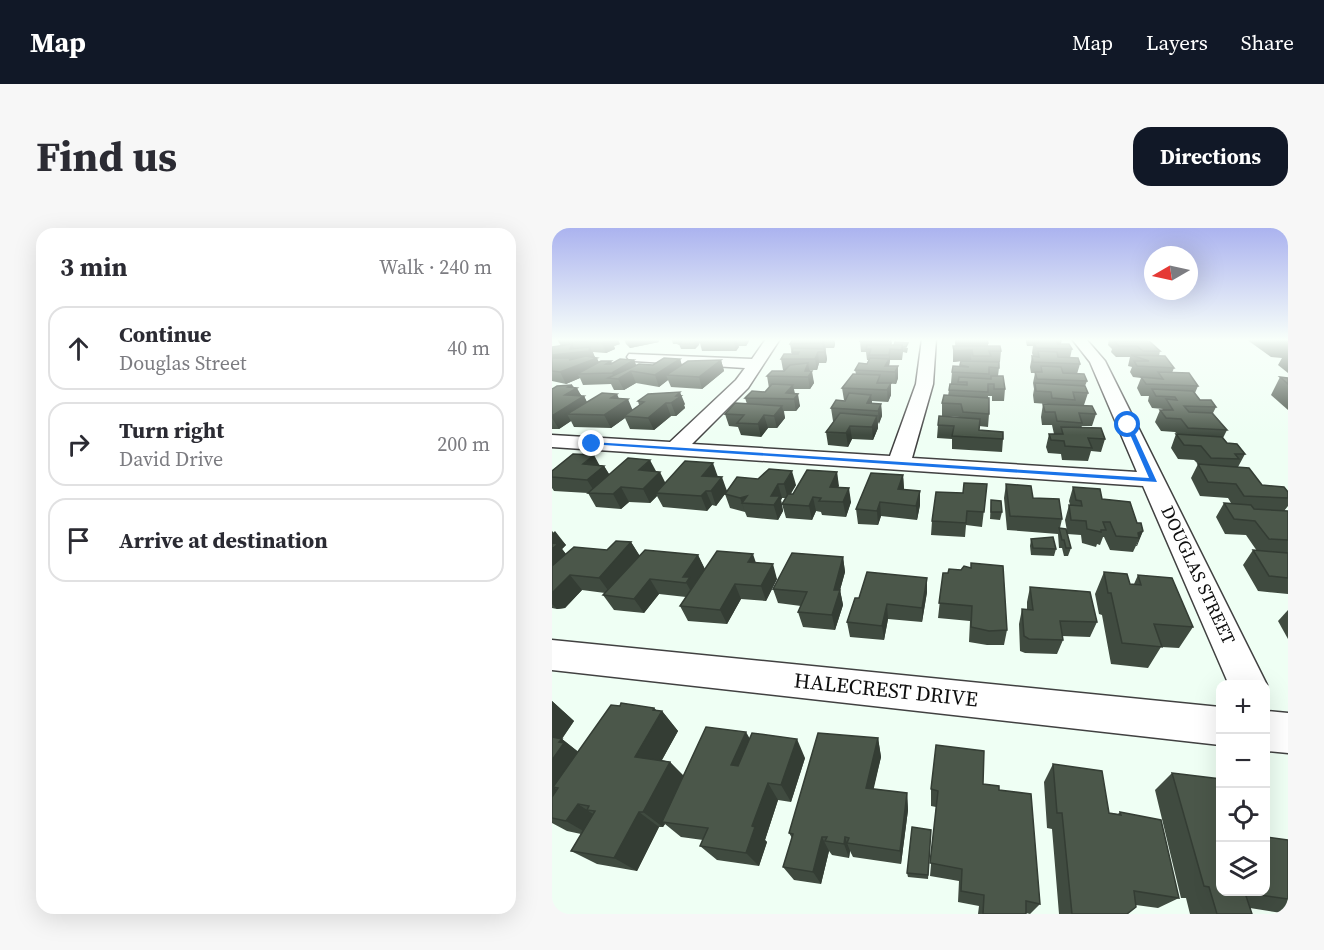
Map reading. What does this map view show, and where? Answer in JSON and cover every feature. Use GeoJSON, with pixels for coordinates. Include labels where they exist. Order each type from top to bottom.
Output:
{"type":"FeatureCollection","features":[{"type":"Feature","properties":{"kind":"street"},"geometry":{"type":"LineString","coordinates":[[675,449],[751,371]]}},
{"type":"Feature","properties":{"kind":"street"},"geometry":{"type":"LineString","coordinates":[[899,463],[927,371]]}},
{"type":"Feature","properties":{"kind":"street","name":"DOUGLAS STREET"},"geometry":{"type":"LineString","coordinates":[[1102,371],[1155,480],[1246,680]]}},
{"type":"Feature","properties":{"kind":"street"},"geometry":{"type":"LineString","coordinates":[[552,441],[1155,480]]}},
{"type":"Feature","properties":{"kind":"street","name":"HALECREST DRIVE"},"geometry":{"type":"LineString","coordinates":[[552,655],[1216,725]]}},
{"type":"Feature","properties":{"kind":"building"},"geometry":{"type":"Polygon","coordinates":[[[583,371],[615,371],[612,373],[577,374],[583,371]]]}},
{"type":"Feature","properties":{"kind":"building"},"geometry":{"type":"Polygon","coordinates":[[[623,371],[631,371],[618,379],[608,378],[623,371]]]}},
{"type":"Feature","properties":{"kind":"building"},"geometry":{"type":"Polygon","coordinates":[[[631,371],[661,371],[655,375],[631,371]]]}},
{"type":"Feature","properties":{"kind":"building"},"geometry":{"type":"Polygon","coordinates":[[[672,371],[707,371],[699,377],[666,375],[672,371]]]}},
{"type":"Feature","properties":{"kind":"building"},"geometry":{"type":"Polygon","coordinates":[[[772,371],[812,371],[808,377],[767,376],[772,371]]]}},
{"type":"Feature","properties":{"kind":"building"},"geometry":{"type":"Polygon","coordinates":[[[989,371],[989,374],[952,372],[989,371]]]}},
{"type":"Feature","properties":{"kind":"building"},"geometry":{"type":"Polygon","coordinates":[[[1062,371],[1063,373],[1084,374],[1087,381],[1037,379],[1035,372],[1062,371]]]}},
{"type":"Feature","properties":{"kind":"building"},"geometry":{"type":"Polygon","coordinates":[[[1158,372],[1189,373],[1198,386],[1146,384],[1141,377],[1163,379],[1158,372]]]}},
{"type":"Feature","properties":{"kind":"building"},"geometry":{"type":"Polygon","coordinates":[[[853,374],[880,375],[877,383],[891,383],[887,390],[842,388],[853,374]]]}},
{"type":"Feature","properties":{"kind":"building"},"geometry":{"type":"Polygon","coordinates":[[[991,376],[1003,376],[1005,389],[994,389],[994,384],[988,384],[988,392],[949,390],[950,384],[967,385],[967,382],[958,382],[959,377],[991,379],[991,376]]]}},
{"type":"Feature","properties":{"kind":"building"},"geometry":{"type":"Polygon","coordinates":[[[1280,377],[1288,378],[1288,384],[1280,377]]]}},
{"type":"Feature","properties":{"kind":"building"},"geometry":{"type":"Polygon","coordinates":[[[1035,383],[1085,386],[1088,393],[1073,392],[1075,400],[1052,398],[1051,392],[1036,391],[1035,383]]]}},
{"type":"Feature","properties":{"kind":"building"},"geometry":{"type":"Polygon","coordinates":[[[772,384],[793,385],[786,393],[798,394],[794,399],[745,398],[752,391],[765,392],[772,384]]]}},
{"type":"Feature","properties":{"kind":"building"},"geometry":{"type":"Polygon","coordinates":[[[572,385],[568,387],[577,388],[565,395],[584,396],[552,416],[552,389],[557,386],[572,385]]]}},
{"type":"Feature","properties":{"kind":"building"},"geometry":{"type":"Polygon","coordinates":[[[1152,389],[1193,391],[1200,400],[1211,400],[1216,407],[1184,406],[1189,412],[1212,413],[1227,430],[1188,428],[1181,419],[1166,418],[1160,410],[1173,410],[1166,399],[1177,400],[1175,397],[1156,396],[1152,389]]]}},
{"type":"Feature","properties":{"kind":"building"},"geometry":{"type":"Polygon","coordinates":[[[680,392],[676,396],[681,396],[671,403],[666,403],[648,418],[624,416],[644,402],[638,401],[648,394],[680,392]]]}},
{"type":"Feature","properties":{"kind":"building"},"geometry":{"type":"Polygon","coordinates":[[[602,393],[617,394],[611,398],[628,399],[604,415],[567,414],[602,393]]]}},
{"type":"Feature","properties":{"kind":"building"},"geometry":{"type":"Polygon","coordinates":[[[849,393],[871,395],[867,403],[881,404],[878,411],[831,408],[836,400],[845,401],[849,393]]]}},
{"type":"Feature","properties":{"kind":"building"},"geometry":{"type":"Polygon","coordinates":[[[944,395],[989,398],[989,414],[963,412],[961,404],[942,403],[944,395]]]}},
{"type":"Feature","properties":{"kind":"building"},"geometry":{"type":"Polygon","coordinates":[[[735,403],[782,406],[774,416],[764,415],[758,424],[737,423],[744,415],[725,414],[735,403]]]}},
{"type":"Feature","properties":{"kind":"building"},"geometry":{"type":"Polygon","coordinates":[[[1043,404],[1092,406],[1096,414],[1079,413],[1082,423],[1057,421],[1055,412],[1045,412],[1043,404]]]}},
{"type":"Feature","properties":{"kind":"building"},"geometry":{"type":"Polygon","coordinates":[[[840,413],[877,416],[872,427],[850,426],[846,433],[826,432],[840,413]]]}},
{"type":"Feature","properties":{"kind":"building"},"geometry":{"type":"Polygon","coordinates":[[[939,416],[980,419],[979,430],[1003,432],[1003,439],[952,436],[954,426],[938,425],[939,416]]]}},
{"type":"Feature","properties":{"kind":"building"},"geometry":{"type":"Polygon","coordinates":[[[1061,427],[1101,428],[1105,439],[1088,438],[1092,448],[1065,446],[1064,441],[1051,440],[1049,434],[1063,434],[1061,427]]]}},
{"type":"Feature","properties":{"kind":"building"},"geometry":{"type":"Polygon","coordinates":[[[1176,434],[1222,437],[1227,443],[1237,444],[1245,454],[1235,454],[1239,459],[1211,458],[1201,446],[1184,445],[1176,434]]]}},
{"type":"Feature","properties":{"kind":"building"},"geometry":{"type":"Polygon","coordinates":[[[573,454],[594,455],[583,464],[604,466],[587,480],[552,477],[552,471],[573,454]]]}},
{"type":"Feature","properties":{"kind":"building"},"geometry":{"type":"Polygon","coordinates":[[[628,458],[650,460],[639,470],[660,472],[643,489],[621,487],[613,494],[588,493],[628,458]]]}},
{"type":"Feature","properties":{"kind":"building"},"geometry":{"type":"Polygon","coordinates":[[[685,461],[713,463],[702,476],[722,477],[711,491],[706,491],[701,496],[656,493],[685,461]]]}},
{"type":"Feature","properties":{"kind":"building"},"geometry":{"type":"Polygon","coordinates":[[[1198,464],[1249,468],[1262,485],[1284,487],[1288,492],[1288,498],[1244,496],[1236,484],[1208,482],[1198,464]]]}},
{"type":"Feature","properties":{"kind":"building"},"geometry":{"type":"Polygon","coordinates":[[[769,469],[792,471],[784,484],[778,484],[771,496],[780,496],[774,505],[742,503],[747,496],[740,498],[725,494],[737,477],[758,479],[769,469]]]}},
{"type":"Feature","properties":{"kind":"building"},"geometry":{"type":"Polygon","coordinates":[[[807,470],[837,472],[830,487],[849,488],[843,502],[819,501],[821,498],[813,497],[809,506],[782,504],[788,494],[793,494],[807,470]]]}},
{"type":"Feature","properties":{"kind":"building"},"geometry":{"type":"Polygon","coordinates":[[[871,473],[903,475],[898,489],[920,491],[916,506],[880,502],[877,511],[856,509],[871,473]]]}},
{"type":"Feature","properties":{"kind":"building"},"geometry":{"type":"Polygon","coordinates":[[[964,483],[987,484],[984,512],[967,511],[966,523],[932,521],[936,492],[963,493],[964,483]]]}},
{"type":"Feature","properties":{"kind":"building"},"geometry":{"type":"Polygon","coordinates":[[[1006,484],[1031,486],[1033,498],[1059,499],[1062,519],[1010,516],[1006,484]]]}},
{"type":"Feature","properties":{"kind":"building"},"geometry":{"type":"Polygon","coordinates":[[[1073,487],[1100,489],[1102,499],[1130,502],[1137,523],[1141,523],[1143,531],[1138,533],[1139,538],[1116,536],[1110,522],[1103,522],[1106,530],[1101,530],[1101,532],[1087,529],[1086,521],[1071,520],[1069,505],[1082,506],[1081,501],[1076,500],[1073,487]]]}},
{"type":"Feature","properties":{"kind":"building"},"geometry":{"type":"Polygon","coordinates":[[[991,500],[1001,501],[1002,512],[991,512],[991,500]]]}},
{"type":"Feature","properties":{"kind":"building"},"geometry":{"type":"Polygon","coordinates":[[[1224,503],[1251,505],[1254,509],[1288,511],[1288,540],[1269,539],[1255,521],[1234,519],[1224,503]]]}},
{"type":"Feature","properties":{"kind":"building"},"geometry":{"type":"Polygon","coordinates":[[[1059,528],[1066,529],[1071,548],[1066,548],[1059,528]]]}},
{"type":"Feature","properties":{"kind":"building"},"geometry":{"type":"Polygon","coordinates":[[[1053,537],[1056,549],[1033,548],[1031,539],[1053,537]]]}},
{"type":"Feature","properties":{"kind":"building"},"geometry":{"type":"Polygon","coordinates":[[[616,541],[631,542],[599,578],[570,575],[552,593],[552,566],[574,547],[607,550],[616,541]]]}},
{"type":"Feature","properties":{"kind":"building"},"geometry":{"type":"Polygon","coordinates":[[[645,550],[698,555],[683,577],[690,577],[686,583],[650,579],[634,599],[603,595],[645,550]]]}},
{"type":"Feature","properties":{"kind":"building"},"geometry":{"type":"Polygon","coordinates":[[[1253,550],[1288,553],[1288,578],[1269,576],[1253,550]]]}},
{"type":"Feature","properties":{"kind":"building"},"geometry":{"type":"Polygon","coordinates":[[[717,551],[753,554],[748,562],[773,564],[761,586],[735,584],[720,610],[680,606],[717,551]]]}},
{"type":"Feature","properties":{"kind":"building"},"geometry":{"type":"Polygon","coordinates":[[[792,553],[843,557],[834,590],[840,590],[832,615],[798,612],[807,592],[773,589],[792,553]]]}},
{"type":"Feature","properties":{"kind":"building"},"geometry":{"type":"Polygon","coordinates":[[[971,563],[1003,566],[1007,630],[989,631],[971,627],[972,606],[939,603],[943,573],[948,573],[949,569],[961,570],[964,566],[971,568],[971,563]]]}},
{"type":"Feature","properties":{"kind":"building"},"geometry":{"type":"Polygon","coordinates":[[[867,572],[927,578],[922,608],[887,604],[882,626],[847,622],[855,598],[859,598],[867,572]]]}},
{"type":"Feature","properties":{"kind":"building"},"geometry":{"type":"Polygon","coordinates":[[[1104,572],[1127,574],[1130,584],[1141,585],[1138,575],[1172,578],[1193,627],[1154,624],[1162,647],[1122,643],[1104,572]]]}},
{"type":"Feature","properties":{"kind":"building"},"geometry":{"type":"Polygon","coordinates":[[[1030,587],[1090,592],[1097,622],[1060,621],[1063,640],[1029,639],[1024,636],[1022,609],[1033,610],[1030,587]]]}},
{"type":"Feature","properties":{"kind":"building"},"geometry":{"type":"Polygon","coordinates":[[[621,703],[662,711],[635,757],[670,762],[643,812],[639,812],[614,858],[571,851],[595,811],[587,810],[589,806],[578,804],[566,821],[552,818],[552,797],[558,788],[553,787],[611,705],[620,706],[621,703]]]}},
{"type":"Feature","properties":{"kind":"building"},"geometry":{"type":"Polygon","coordinates":[[[706,727],[746,732],[731,765],[738,766],[752,733],[797,739],[781,785],[768,783],[752,826],[755,827],[746,853],[700,846],[708,828],[662,822],[706,727]]]}},
{"type":"Feature","properties":{"kind":"building"},"geometry":{"type":"Polygon","coordinates":[[[818,733],[878,738],[866,788],[907,793],[900,851],[847,843],[849,838],[845,837],[844,844],[825,841],[827,837],[822,837],[813,872],[783,867],[793,834],[789,833],[818,733]]]}},
{"type":"Feature","properties":{"kind":"building"},"geometry":{"type":"Polygon","coordinates":[[[552,737],[562,739],[559,742],[564,743],[552,760],[552,737]]]}},
{"type":"Feature","properties":{"kind":"building"},"geometry":{"type":"Polygon","coordinates":[[[936,745],[984,751],[983,784],[999,786],[999,790],[1031,794],[1040,904],[1026,901],[1026,914],[983,914],[984,895],[961,891],[962,869],[930,863],[938,791],[931,789],[936,745]]]}},
{"type":"Feature","properties":{"kind":"building"},"geometry":{"type":"Polygon","coordinates":[[[1053,764],[1102,771],[1109,813],[1121,815],[1120,812],[1161,820],[1179,898],[1134,891],[1136,907],[1127,914],[1072,914],[1062,813],[1057,813],[1053,764]]]}},
{"type":"Feature","properties":{"kind":"building"},"geometry":{"type":"Polygon","coordinates":[[[1172,773],[1216,778],[1216,896],[1246,896],[1252,914],[1217,914],[1209,887],[1204,886],[1172,773]]]}},
{"type":"Feature","properties":{"kind":"building"},"geometry":{"type":"Polygon","coordinates":[[[912,827],[931,830],[928,875],[907,873],[912,827]]]}},
{"type":"Feature","properties":{"kind":"building"},"geometry":{"type":"Polygon","coordinates":[[[1270,838],[1288,840],[1288,899],[1266,896],[1270,896],[1270,838]]]}},
{"type":"Feature","properties":{"kind":"route"},"geometry":{"type":"LineString","coordinates":[[592,444],[1155,480],[1128,425]]}}]}
